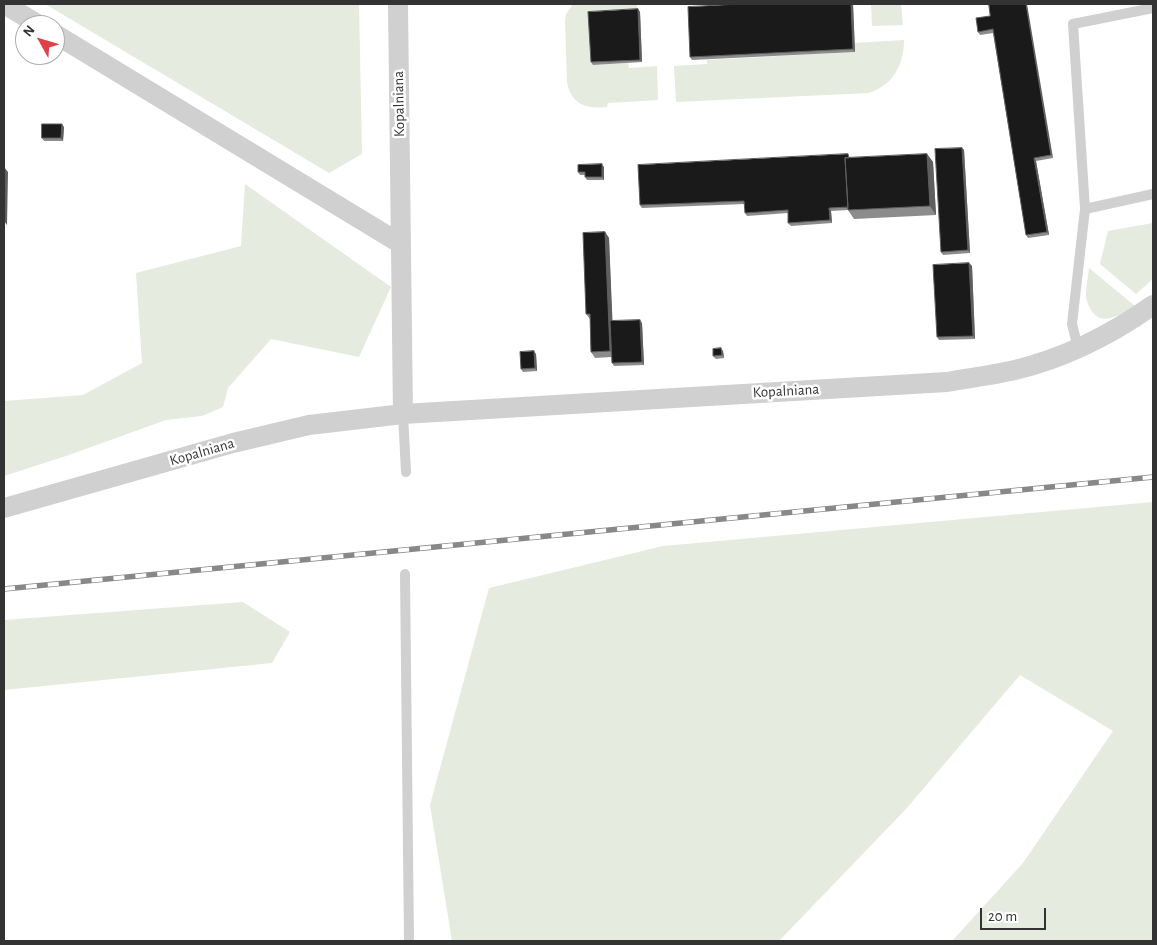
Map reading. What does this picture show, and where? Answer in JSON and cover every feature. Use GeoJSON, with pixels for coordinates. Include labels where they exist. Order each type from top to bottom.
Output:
{"type":"FeatureCollection","features":[{"type":"Feature","properties":{"kind":"street"},"geometry":{"type":"LineString","coordinates":[[4,4],[22,15]]}},
{"type":"Feature","properties":{"kind":"street","name":"Kopalniana"},"geometry":{"type":"LineString","coordinates":[[398,4],[403,414]]}},
{"type":"Feature","properties":{"kind":"street"},"geometry":{"type":"LineString","coordinates":[[65,40],[401,244]]}},
{"type":"Feature","properties":{"kind":"street","name":"Kopalniana"},"geometry":{"type":"LineString","coordinates":[[4,508],[261,436],[309,425],[403,414],[947,382],[1016,370],[1048,360],[1105,336],[1153,305]]}},
{"type":"Feature","properties":{"kind":"lane"},"geometry":{"type":"LineString","coordinates":[[1078,348],[1072,324],[1085,209],[1073,24],[1153,8]]}},
{"type":"Feature","properties":{"kind":"lane"},"geometry":{"type":"LineString","coordinates":[[1085,209],[1153,194]]}},
{"type":"Feature","properties":{"kind":"lane"},"geometry":{"type":"LineString","coordinates":[[403,414],[406,472]]}},
{"type":"Feature","properties":{"kind":"lane"},"geometry":{"type":"LineString","coordinates":[[405,574],[409,941]]}},
{"type":"Feature","properties":{"kind":"shaded area"},"geometry":{"type":"Polygon","coordinates":[[[45,4],[359,4],[362,154],[329,173],[45,4]]]}},
{"type":"Feature","properties":{"kind":"shaded area"},"geometry":{"type":"Polygon","coordinates":[[[573,4],[637,4],[637,12],[593,65],[628,63],[629,68],[657,66],[658,100],[608,103],[607,107],[587,106],[576,101],[569,90],[567,82],[565,20],[566,14],[573,4]]]}},
{"type":"Feature","properties":{"kind":"shaded area"},"geometry":{"type":"Polygon","coordinates":[[[871,4],[901,4],[903,25],[872,26],[871,4]]]}},
{"type":"Feature","properties":{"kind":"shaded area"},"geometry":{"type":"Polygon","coordinates":[[[904,40],[902,58],[896,73],[885,85],[869,93],[676,102],[674,66],[707,64],[707,60],[855,52],[855,43],[904,40]]]}},
{"type":"Feature","properties":{"kind":"shaded area"},"geometry":{"type":"Polygon","coordinates":[[[245,184],[391,287],[359,357],[271,339],[228,388],[223,407],[202,416],[166,420],[4,476],[4,401],[83,395],[142,363],[136,273],[241,246],[245,184]]]}},
{"type":"Feature","properties":{"kind":"shaded area"},"geometry":{"type":"Polygon","coordinates":[[[1153,223],[1153,279],[1136,294],[1100,264],[1108,231],[1153,223]]]}},
{"type":"Feature","properties":{"kind":"shaded area"},"geometry":{"type":"Polygon","coordinates":[[[1089,268],[1135,306],[1112,318],[1106,319],[1095,315],[1086,297],[1089,268]]]}},
{"type":"Feature","properties":{"kind":"shaded area"},"geometry":{"type":"Polygon","coordinates":[[[1153,502],[1153,941],[952,941],[1023,863],[1113,731],[1020,675],[906,809],[779,941],[452,941],[430,805],[489,588],[663,546],[1153,502]]]}},
{"type":"Feature","properties":{"kind":"shaded area"},"geometry":{"type":"Polygon","coordinates":[[[243,602],[290,632],[272,663],[4,690],[4,620],[243,602]]]}},
{"type":"Feature","properties":{"kind":"building"},"geometry":{"type":"Polygon","coordinates":[[[741,4],[851,4],[853,49],[690,57],[688,7],[741,4]]]}},
{"type":"Feature","properties":{"kind":"building"},"geometry":{"type":"Polygon","coordinates":[[[989,4],[1026,4],[1051,155],[1034,158],[1047,232],[1026,235],[993,29],[978,32],[976,18],[990,16],[989,4]]]}},
{"type":"Feature","properties":{"kind":"building"},"geometry":{"type":"Polygon","coordinates":[[[638,9],[640,60],[591,62],[588,12],[638,9]]]}},
{"type":"Feature","properties":{"kind":"building"},"geometry":{"type":"Polygon","coordinates":[[[42,124],[62,124],[61,138],[42,138],[42,124]]]}},
{"type":"Feature","properties":{"kind":"building"},"geometry":{"type":"Polygon","coordinates":[[[962,148],[968,250],[941,252],[935,149],[962,148]]]}},
{"type":"Feature","properties":{"kind":"building"},"geometry":{"type":"Polygon","coordinates":[[[848,154],[849,158],[845,158],[848,207],[829,208],[830,220],[788,223],[788,210],[745,213],[744,201],[640,205],[638,165],[848,154]]]}},
{"type":"Feature","properties":{"kind":"building"},"geometry":{"type":"Polygon","coordinates":[[[927,154],[930,206],[848,210],[845,158],[927,154]]]}},
{"type":"Feature","properties":{"kind":"building"},"geometry":{"type":"Polygon","coordinates":[[[602,164],[602,177],[585,177],[585,172],[578,172],[578,165],[602,164]]]}},
{"type":"Feature","properties":{"kind":"building"},"geometry":{"type":"Polygon","coordinates":[[[605,232],[610,351],[591,352],[590,314],[586,314],[583,233],[605,232]]]}},
{"type":"Feature","properties":{"kind":"building"},"geometry":{"type":"Polygon","coordinates":[[[969,263],[973,336],[937,337],[933,265],[969,263]]]}},
{"type":"Feature","properties":{"kind":"building"},"geometry":{"type":"Polygon","coordinates":[[[640,320],[642,362],[612,363],[610,321],[640,320]]]}},
{"type":"Feature","properties":{"kind":"building"},"geometry":{"type":"Polygon","coordinates":[[[721,348],[722,355],[713,356],[713,349],[721,348]]]}},
{"type":"Feature","properties":{"kind":"building"},"geometry":{"type":"Polygon","coordinates":[[[534,351],[535,368],[521,369],[520,352],[534,351]]]}},
{"type":"Feature","properties":{"kind":"railway"},"geometry":{"type":"LineString","coordinates":[[4,589],[1153,477]]}}]}
